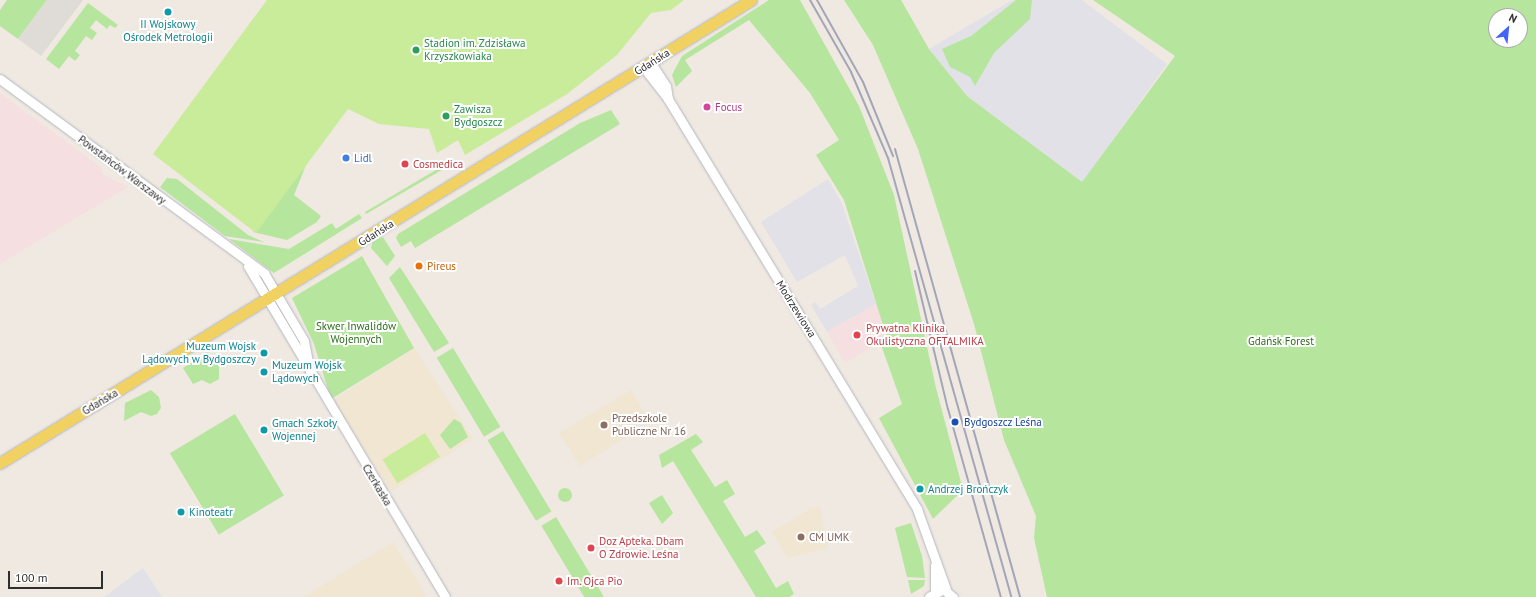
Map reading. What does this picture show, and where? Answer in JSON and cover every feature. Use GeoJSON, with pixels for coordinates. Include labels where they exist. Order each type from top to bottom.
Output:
{"type":"FeatureCollection","features":[{"type":"Feature","properties":{"kind":"main road","name":"Gdańska"},"geometry":{"type":"LineString","coordinates":[[0,464],[751,0]]}},
{"type":"Feature","properties":{"kind":"street"},"geometry":{"type":"LineString","coordinates":[[647,65],[666,89],[668,99]]}},
{"type":"Feature","properties":{"kind":"street","name":"Modrzewiowa"},"geometry":{"type":"LineString","coordinates":[[647,65],[907,491],[923,521],[946,589]]}},
{"type":"Feature","properties":{"kind":"street","name":"Powstańców Warszawy"},"geometry":{"type":"LineString","coordinates":[[0,79],[244,260],[274,296]]}},
{"type":"Feature","properties":{"kind":"street","name":"Czerkaska"},"geometry":{"type":"LineString","coordinates":[[274,296],[310,372],[445,597]]}},
{"type":"Feature","properties":{"kind":"street","name":"Modrzewiowa"},"geometry":{"type":"LineString","coordinates":[[932,594],[935,558]]}},
{"type":"Feature","properties":{"kind":"street"},"geometry":{"type":"LineString","coordinates":[[932,594],[946,589],[953,597]]}},
{"type":"Feature","properties":{"kind":"shaded area"},"geometry":{"type":"Polygon","coordinates":[[[47,0],[83,0],[41,56],[18,39],[47,0]]]}},
{"type":"Feature","properties":{"kind":"shaded area"},"geometry":{"type":"Polygon","coordinates":[[[1012,0],[1082,0],[1167,64],[1082,183],[967,96],[929,49],[1012,0]]]}},
{"type":"Feature","properties":{"kind":"shaded area"},"geometry":{"type":"Polygon","coordinates":[[[0,93],[102,168],[102,174],[128,187],[0,264],[0,93]]]}},
{"type":"Feature","properties":{"kind":"shaded area"},"geometry":{"type":"Polygon","coordinates":[[[828,179],[842,204],[876,304],[827,332],[811,305],[815,302],[820,309],[858,286],[845,255],[797,282],[761,222],[828,179]]]}},
{"type":"Feature","properties":{"kind":"shaded area","name":"Prywatna Klinika Okulistyczna OFTALMIKA"},"geometry":{"type":"Polygon","coordinates":[[[876,304],[887,338],[845,363],[827,332],[876,304]]]}},
{"type":"Feature","properties":{"kind":"shaded area"},"geometry":{"type":"Polygon","coordinates":[[[414,348],[473,439],[391,491],[333,401],[414,348]]]}},
{"type":"Feature","properties":{"kind":"shaded area","name":"Przedszkole Publiczne Nr 16"},"geometry":{"type":"Polygon","coordinates":[[[631,390],[647,417],[622,433],[625,438],[580,466],[559,433],[631,390]]]}},
{"type":"Feature","properties":{"kind":"shaded area","name":"CM UMK"},"geometry":{"type":"Polygon","coordinates":[[[820,507],[828,548],[788,558],[772,532],[810,509],[820,507]]]}},
{"type":"Feature","properties":{"kind":"shaded area"},"geometry":{"type":"Polygon","coordinates":[[[393,542],[427,597],[303,597],[393,542]]]}},
{"type":"Feature","properties":{"kind":"shaded area"},"geometry":{"type":"Polygon","coordinates":[[[143,568],[162,597],[104,597],[139,571],[143,568]]]}},
{"type":"Feature","properties":{"kind":"green space"},"geometry":{"type":"Polygon","coordinates":[[[7,0],[47,0],[18,39],[0,26],[0,10],[7,0]]]}},
{"type":"Feature","properties":{"kind":"green space","name":"Zawisza Bydgoszcz"},"geometry":{"type":"Polygon","coordinates":[[[267,0],[684,0],[671,10],[651,13],[617,55],[567,94],[465,155],[458,140],[437,153],[429,129],[379,124],[348,109],[256,233],[153,154],[267,0]]]}},
{"type":"Feature","properties":{"kind":"green space"},"geometry":{"type":"Polygon","coordinates":[[[769,0],[800,0],[859,106],[894,195],[936,388],[963,490],[933,519],[879,418],[902,404],[880,342],[887,338],[844,200],[816,155],[839,140],[810,93],[749,20],[685,60],[692,71],[676,87],[672,75],[682,56],[769,0]]]}},
{"type":"Feature","properties":{"kind":"green space","name":"Gdańsk Forest"},"geometry":{"type":"Polygon","coordinates":[[[844,0],[901,0],[929,49],[967,96],[1082,182],[1175,56],[1093,0],[1536,0],[1536,597],[1047,597],[1034,538],[1036,516],[1004,440],[974,324],[918,149],[873,45],[844,0]]]}},
{"type":"Feature","properties":{"kind":"green space"},"geometry":{"type":"Polygon","coordinates":[[[1016,0],[1032,0],[1030,19],[994,53],[975,86],[970,77],[950,67],[942,49],[971,36],[1016,0]]]}},
{"type":"Feature","properties":{"kind":"green space"},"geometry":{"type":"Polygon","coordinates":[[[88,3],[118,25],[115,28],[110,25],[107,29],[96,20],[90,28],[97,33],[92,40],[86,36],[75,51],[80,55],[75,61],[69,56],[59,69],[46,59],[88,3]]]}},
{"type":"Feature","properties":{"kind":"green space"},"geometry":{"type":"Polygon","coordinates":[[[611,110],[620,124],[415,248],[411,241],[401,247],[396,238],[398,234],[580,123],[611,110]]]}},
{"type":"Feature","properties":{"kind":"green space"},"geometry":{"type":"Polygon","coordinates":[[[308,160],[294,195],[321,216],[317,222],[287,240],[253,232],[308,160]]]}},
{"type":"Feature","properties":{"kind":"green space"},"geometry":{"type":"Polygon","coordinates":[[[451,161],[452,164],[366,214],[365,212],[451,161]]]}},
{"type":"Feature","properties":{"kind":"green space"},"geometry":{"type":"Polygon","coordinates":[[[167,178],[177,179],[248,235],[264,242],[225,236],[160,187],[167,178]]]}},
{"type":"Feature","properties":{"kind":"green space"},"geometry":{"type":"Polygon","coordinates":[[[359,214],[362,218],[274,273],[229,239],[289,249],[332,223],[336,229],[359,214]]]}},
{"type":"Feature","properties":{"kind":"green space"},"geometry":{"type":"Polygon","coordinates":[[[383,237],[395,256],[387,266],[371,248],[373,240],[383,237]]]}},
{"type":"Feature","properties":{"kind":"green space","name":"Skwer Inwalidów Wojennych"},"geometry":{"type":"Polygon","coordinates":[[[362,256],[414,348],[331,399],[314,344],[292,298],[362,256]]]}},
{"type":"Feature","properties":{"kind":"green space"},"geometry":{"type":"Polygon","coordinates":[[[400,267],[449,343],[434,352],[389,278],[400,267]]]}},
{"type":"Feature","properties":{"kind":"green space"},"geometry":{"type":"Polygon","coordinates":[[[453,348],[500,427],[484,437],[437,358],[453,348]]]}},
{"type":"Feature","properties":{"kind":"green space"},"geometry":{"type":"Polygon","coordinates":[[[208,352],[219,367],[219,379],[210,384],[202,380],[193,384],[183,368],[208,352]]]}},
{"type":"Feature","properties":{"kind":"green space"},"geometry":{"type":"Polygon","coordinates":[[[151,390],[159,397],[161,408],[157,414],[151,416],[141,412],[124,421],[125,403],[151,390]]]}},
{"type":"Feature","properties":{"kind":"green space"},"geometry":{"type":"Polygon","coordinates":[[[235,414],[284,495],[219,535],[170,453],[235,414]]]}},
{"type":"Feature","properties":{"kind":"green space"},"geometry":{"type":"Polygon","coordinates":[[[454,419],[461,423],[468,437],[450,449],[440,435],[454,419]]]}},
{"type":"Feature","properties":{"kind":"green space"},"geometry":{"type":"Polygon","coordinates":[[[503,431],[551,512],[536,521],[488,440],[503,431]]]}},
{"type":"Feature","properties":{"kind":"green space"},"geometry":{"type":"Polygon","coordinates":[[[425,433],[440,457],[397,483],[383,459],[425,433]]]}},
{"type":"Feature","properties":{"kind":"green space"},"geometry":{"type":"Polygon","coordinates":[[[696,434],[703,442],[691,450],[715,487],[727,480],[735,494],[723,501],[745,537],[757,530],[766,543],[754,551],[776,588],[788,581],[794,594],[789,597],[756,597],[673,461],[662,468],[659,455],[696,434]]]}},
{"type":"Feature","properties":{"kind":"green space"},"geometry":{"type":"Polygon","coordinates":[[[562,488],[568,488],[572,492],[572,498],[568,502],[562,502],[558,498],[558,492],[562,488]]]}},
{"type":"Feature","properties":{"kind":"green space"},"geometry":{"type":"Polygon","coordinates":[[[662,495],[673,513],[662,524],[649,503],[662,495]]]}},
{"type":"Feature","properties":{"kind":"green space"},"geometry":{"type":"Polygon","coordinates":[[[556,517],[604,597],[584,597],[541,526],[556,517]]]}},
{"type":"Feature","properties":{"kind":"green space"},"geometry":{"type":"Polygon","coordinates":[[[911,523],[922,556],[925,578],[907,577],[895,528],[911,523]]]}},
{"type":"Feature","properties":{"kind":"green space"},"geometry":{"type":"Polygon","coordinates":[[[908,580],[925,580],[924,586],[911,594],[908,580]]]}},
{"type":"Feature","properties":{"kind":"railway"},"geometry":{"type":"LineString","coordinates":[[810,0],[851,72],[888,158],[1011,597]]}},
{"type":"Feature","properties":{"kind":"railway"},"geometry":{"type":"LineString","coordinates":[[817,0],[863,82],[893,156]]}},
{"type":"Feature","properties":{"kind":"railway"},"geometry":{"type":"LineString","coordinates":[[895,149],[1020,597]]}},
{"type":"Feature","properties":{"kind":"railway"},"geometry":{"type":"LineString","coordinates":[[915,271],[948,409],[1001,597]]}},
{"type":"Feature","properties":{"kind":"place","name":"II Wojskowy Ośrodek Metrologii"},"geometry":{"type":"Point","coordinates":[168,12]}},
{"type":"Feature","properties":{"kind":"place","name":"Stadion im. Zdzisława Krzyszkowiaka"},"geometry":{"type":"Point","coordinates":[416,50]}},
{"type":"Feature","properties":{"kind":"place","name":"Focus"},"geometry":{"type":"Point","coordinates":[707,107]}},
{"type":"Feature","properties":{"kind":"place","name":"Zawisza Bydgoszcz"},"geometry":{"type":"Point","coordinates":[446,116]}},
{"type":"Feature","properties":{"kind":"place","name":"Lidl"},"geometry":{"type":"Point","coordinates":[346,158]}},
{"type":"Feature","properties":{"kind":"place","name":"Cosmedica"},"geometry":{"type":"Point","coordinates":[405,164]}},
{"type":"Feature","properties":{"kind":"place","name":"Pireus"},"geometry":{"type":"Point","coordinates":[419,266]}},
{"type":"Feature","properties":{"kind":"place","name":"Prywatna Klinika Okulistyczna OFTALMIKA"},"geometry":{"type":"Point","coordinates":[857,335]}},
{"type":"Feature","properties":{"kind":"place","name":"Muzeum Wojsk Lądowych w Bydgoszczy"},"geometry":{"type":"Point","coordinates":[264,353]}},
{"type":"Feature","properties":{"kind":"place","name":"Muzeum Wojsk Lądowych"},"geometry":{"type":"Point","coordinates":[264,372]}},
{"type":"Feature","properties":{"kind":"place","name":"Bydgoszcz Leśna"},"geometry":{"type":"Point","coordinates":[955,422]}},
{"type":"Feature","properties":{"kind":"place","name":"Przedszkole Publiczne Nr 16"},"geometry":{"type":"Point","coordinates":[604,425]}},
{"type":"Feature","properties":{"kind":"place","name":"Gmach Szkoły Wojennej"},"geometry":{"type":"Point","coordinates":[264,430]}},
{"type":"Feature","properties":{"kind":"place","name":"Andrzej Brończyk"},"geometry":{"type":"Point","coordinates":[920,489]}},
{"type":"Feature","properties":{"kind":"place","name":"Kinoteatr"},"geometry":{"type":"Point","coordinates":[181,512]}},
{"type":"Feature","properties":{"kind":"place","name":"CM UMK"},"geometry":{"type":"Point","coordinates":[801,537]}},
{"type":"Feature","properties":{"kind":"place","name":"Doz Apteka. Dbam O Zdrowie. Leśna"},"geometry":{"type":"Point","coordinates":[591,548]}},
{"type":"Feature","properties":{"kind":"place","name":"Im. Ojca Pio"},"geometry":{"type":"Point","coordinates":[559,581]}}]}
